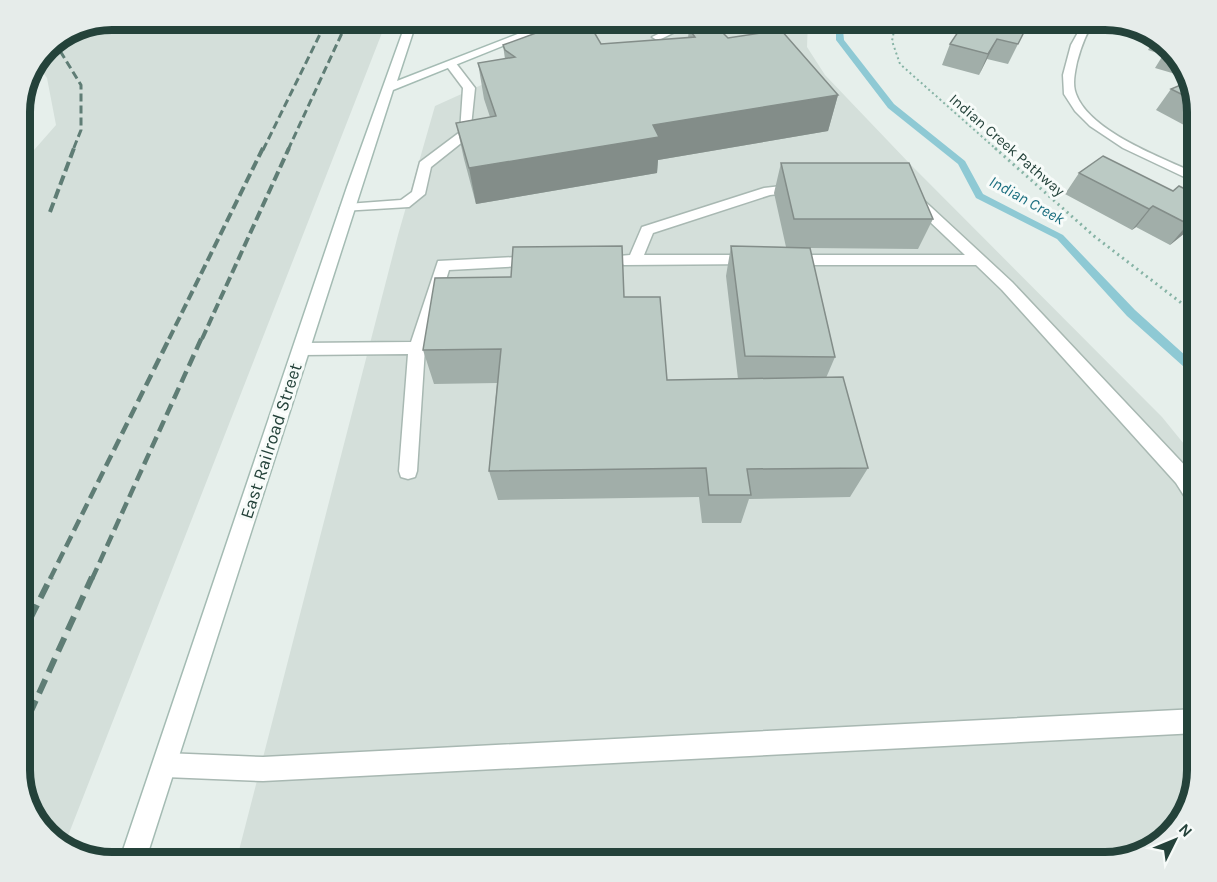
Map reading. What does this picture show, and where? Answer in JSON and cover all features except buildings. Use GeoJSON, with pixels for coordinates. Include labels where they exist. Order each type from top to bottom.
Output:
{"type":"FeatureCollection","features":[{"type":"Feature","properties":{"kind":"street","name":"East Railroad Street"},"geometry":{"type":"LineString","coordinates":[[135,852],[347,208],[409,30]]}},
{"type":"Feature","properties":{"kind":"street"},"geometry":{"type":"LineString","coordinates":[[389,88],[537,30]]}},
{"type":"Feature","properties":{"kind":"street"},"geometry":{"type":"LineString","coordinates":[[657,37],[672,30]]}},
{"type":"Feature","properties":{"kind":"street"},"geometry":{"type":"LineString","coordinates":[[1085,30],[1074,50],[1068,77],[1071,96],[1082,114],[1102,131],[1187,174]]}},
{"type":"Feature","properties":{"kind":"street"},"geometry":{"type":"LineString","coordinates":[[347,208],[404,204],[418,194],[425,165],[466,133],[469,88],[451,64]]}},
{"type":"Feature","properties":{"kind":"street"},"geometry":{"type":"LineString","coordinates":[[635,260],[647,230],[769,190],[819,187]]}},
{"type":"Feature","properties":{"kind":"street"},"geometry":{"type":"LineString","coordinates":[[904,190],[1007,286],[1187,483]]}},
{"type":"Feature","properties":{"kind":"street"},"geometry":{"type":"LineString","coordinates":[[613,260],[979,260]]}},
{"type":"Feature","properties":{"kind":"street"},"geometry":{"type":"LineString","coordinates":[[408,471],[417,348],[443,265],[546,261]]}},
{"type":"Feature","properties":{"kind":"street"},"geometry":{"type":"LineString","coordinates":[[301,349],[417,348]]}},
{"type":"Feature","properties":{"kind":"street"},"geometry":{"type":"LineString","coordinates":[[165,765],[263,769],[1187,722]]}},
{"type":"Feature","properties":{"kind":"path","name":"Indian Creek Pathway"},"geometry":{"type":"LineString","coordinates":[[893,30],[890,42],[900,64],[1094,236],[1187,307]]}},
{"type":"Feature","properties":{"kind":"shaded area"},"geometry":{"type":"Polygon","coordinates":[[[112,30],[383,30],[67,838],[50,824],[38,806],[30,775],[30,155],[56,125],[47,78],[42,71],[54,54],[81,36],[96,32],[112,30]]]}},
{"type":"Feature","properties":{"kind":"shaded area"},"geometry":{"type":"Polygon","coordinates":[[[603,30],[808,30],[807,47],[825,75],[910,164],[1162,417],[1187,448],[1187,770],[1183,796],[1176,810],[1145,810],[1145,841],[1131,848],[1105,852],[239,852],[398,235],[435,106],[603,30]]]}},
{"type":"Feature","properties":{"kind":"waterway","name":"Indian Creek"},"geometry":{"type":"LineString","coordinates":[[840,30],[840,40],[891,106],[962,163],[979,196],[1060,237],[1131,313],[1187,363]]}},
{"type":"Feature","properties":{"kind":"railway"},"geometry":{"type":"LineString","coordinates":[[263,150],[322,30]]}},
{"type":"Feature","properties":{"kind":"railway"},"geometry":{"type":"LineString","coordinates":[[288,150],[343,30]]}},
{"type":"Feature","properties":{"kind":"railway"},"geometry":{"type":"LineString","coordinates":[[59,50],[81,85],[81,130],[73,150]]}},
{"type":"Feature","properties":{"kind":"railway"},"geometry":{"type":"LineString","coordinates":[[50,212],[74,148]]}},
{"type":"Feature","properties":{"kind":"railway"},"geometry":{"type":"LineString","coordinates":[[169,339],[263,148]]}},
{"type":"Feature","properties":{"kind":"railway"},"geometry":{"type":"LineString","coordinates":[[202,339],[289,148]]}},
{"type":"Feature","properties":{"kind":"railway"},"geometry":{"type":"LineString","coordinates":[[50,579],[170,337]]}},
{"type":"Feature","properties":{"kind":"railway"},"geometry":{"type":"LineString","coordinates":[[92,579],[202,337]]}},
{"type":"Feature","properties":{"kind":"railway"},"geometry":{"type":"LineString","coordinates":[[30,713],[92,577]]}},
{"type":"Feature","properties":{"kind":"railway"},"geometry":{"type":"LineString","coordinates":[[30,619],[50,579]]}}]}
